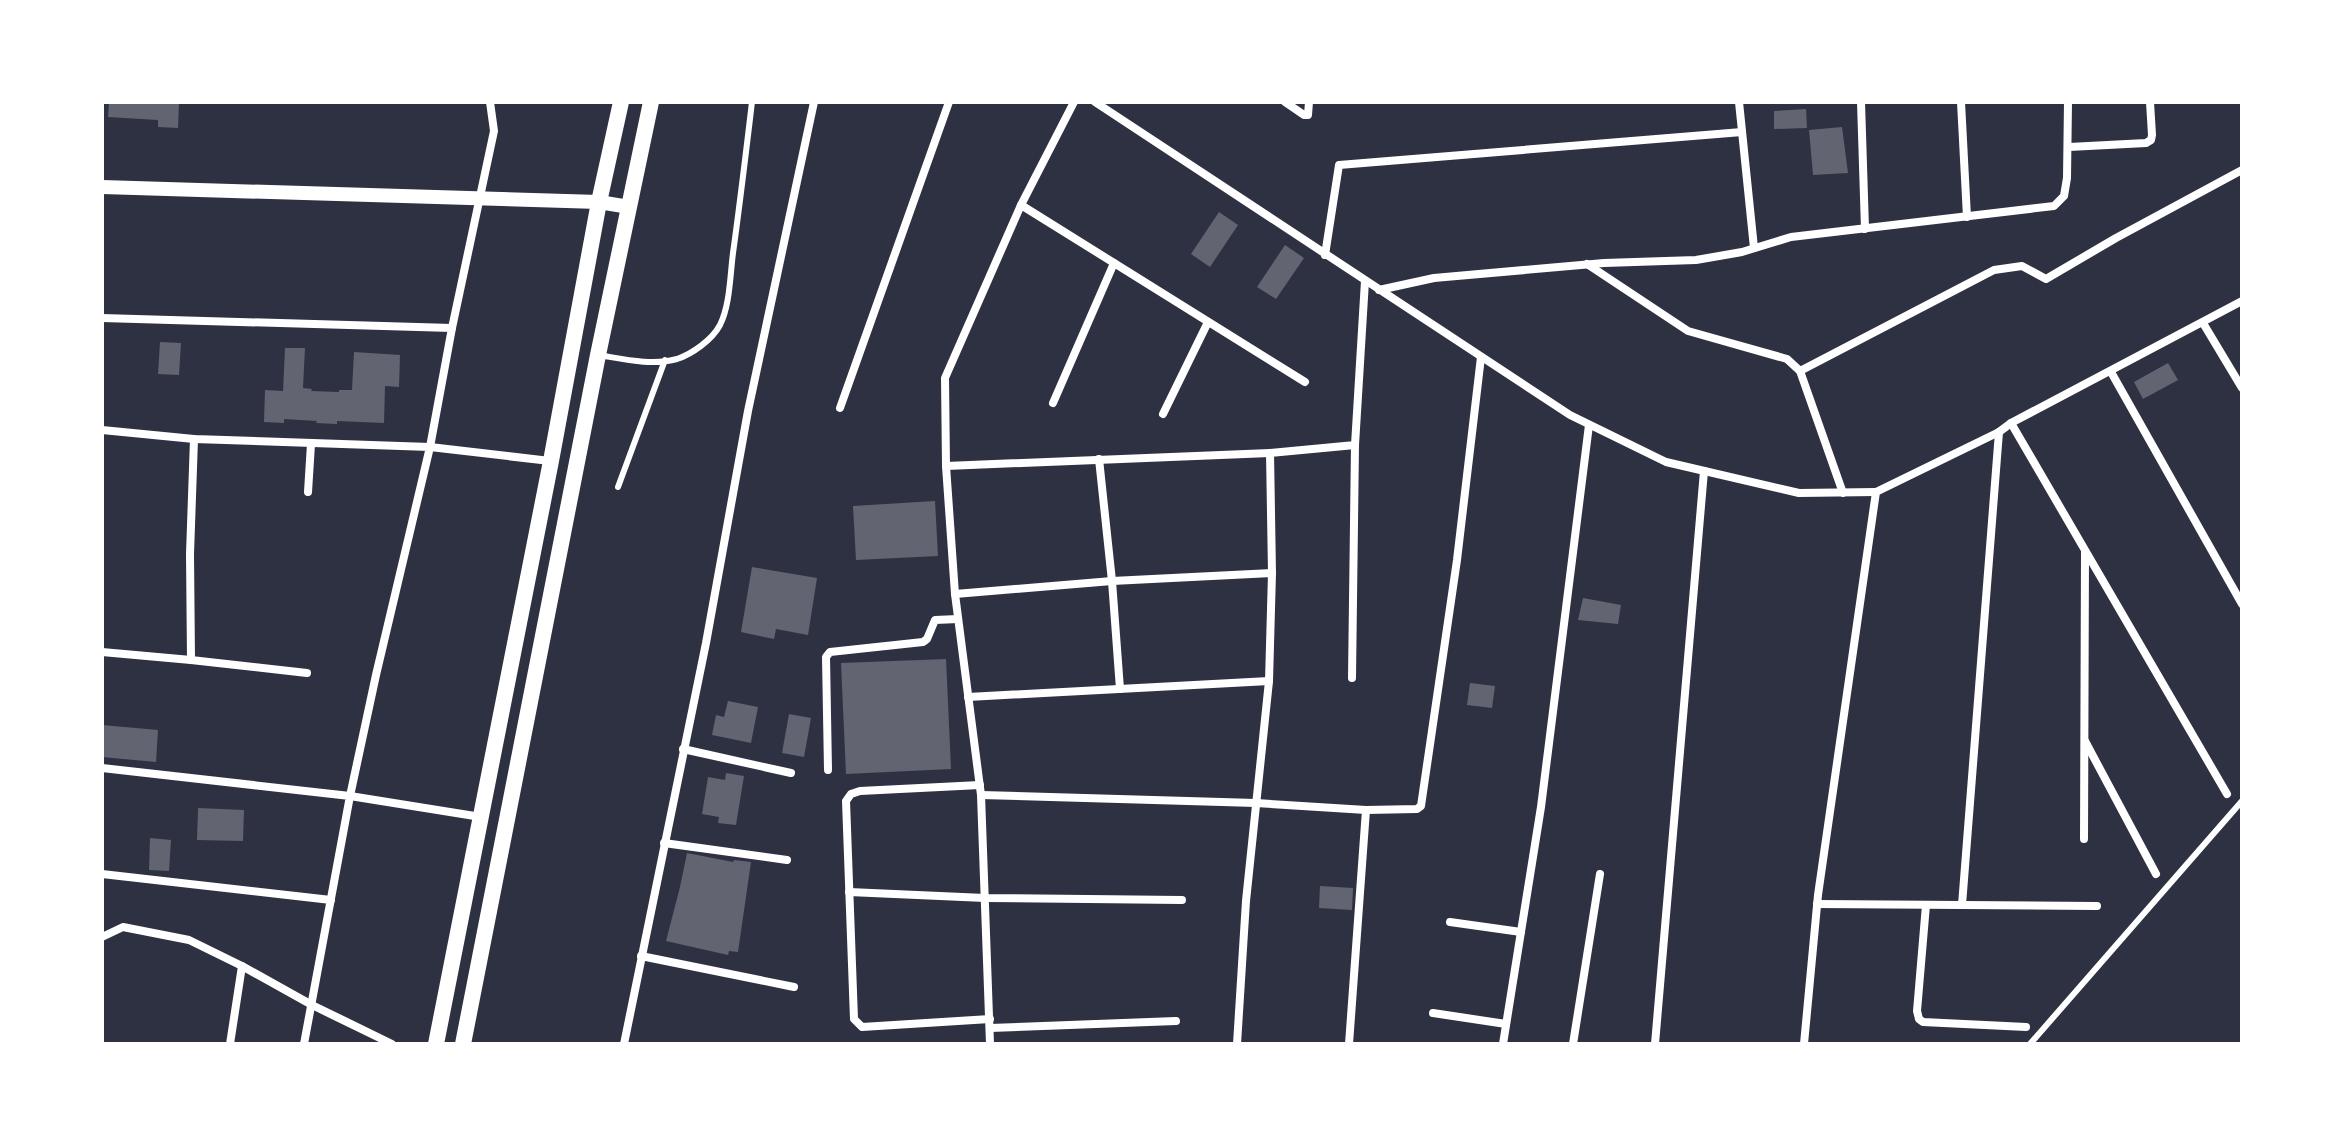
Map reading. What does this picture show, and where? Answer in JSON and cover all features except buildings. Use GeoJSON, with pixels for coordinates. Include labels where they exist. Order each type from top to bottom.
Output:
{"type":"FeatureCollection","features":[{"type":"Feature","properties":{"kind":"main road"},"geometry":{"type":"LineString","coordinates":[[436,1044],[621,102]]}},
{"type":"Feature","properties":{"kind":"main road"},"geometry":{"type":"LineString","coordinates":[[463,1044],[598,355],[651,102]]}},
{"type":"Feature","properties":{"kind":"street"},"geometry":{"type":"LineString","coordinates":[[304,1044],[350,796],[430,447],[494,131],[490,102]]}},
{"type":"Feature","properties":{"kind":"street"},"geometry":{"type":"LineString","coordinates":[[624,1044],[706,643],[748,411],[814,102]]}},
{"type":"Feature","properties":{"kind":"street"},"geometry":{"type":"LineString","coordinates":[[840,408],[949,102]]}},
{"type":"Feature","properties":{"kind":"street"},"geometry":{"type":"LineString","coordinates":[[990,1044],[981,790],[955,594],[946,466],[945,378],[1021,205],[1074,102]]}},
{"type":"Feature","properties":{"kind":"street"},"geometry":{"type":"LineString","coordinates":[[1095,102],[1570,415],[1666,462],[1799,493],[1876,492],[1999,432],[2242,301]]}},
{"type":"Feature","properties":{"kind":"street"},"geometry":{"type":"LineString","coordinates":[[1285,102],[1304,115],[1308,115],[1309,102]]}},
{"type":"Feature","properties":{"kind":"street"},"geometry":{"type":"LineString","coordinates":[[1739,102],[1754,248]]}},
{"type":"Feature","properties":{"kind":"street"},"geometry":{"type":"LineString","coordinates":[[1861,102],[1865,229]]}},
{"type":"Feature","properties":{"kind":"street"},"geometry":{"type":"LineString","coordinates":[[1961,102],[1967,217]]}},
{"type":"Feature","properties":{"kind":"street"},"geometry":{"type":"LineString","coordinates":[[1379,290],[1434,278],[1587,264],[1696,260],[1791,237],[2054,206],[2064,196],[2069,147],[2068,102]]}},
{"type":"Feature","properties":{"kind":"street"},"geometry":{"type":"LineString","coordinates":[[2069,147],[2146,143],[2152,135],[2150,102]]}},
{"type":"Feature","properties":{"kind":"street"},"geometry":{"type":"LineString","coordinates":[[1325,255],[1339,165],[1742,132]]}},
{"type":"Feature","properties":{"kind":"street"},"geometry":{"type":"LineString","coordinates":[[1800,371],[1994,270],[2022,266],[2046,279],[2242,170]]}},
{"type":"Feature","properties":{"kind":"street"},"geometry":{"type":"LineString","coordinates":[[102,187],[599,202],[629,207]]}},
{"type":"Feature","properties":{"kind":"street"},"geometry":{"type":"LineString","coordinates":[[1021,205],[1305,382]]}},
{"type":"Feature","properties":{"kind":"street"},"geometry":{"type":"LineString","coordinates":[[1053,403],[1114,263]]}},
{"type":"Feature","properties":{"kind":"street"},"geometry":{"type":"LineString","coordinates":[[1587,264],[1688,331],[1787,359],[1800,371],[1843,493]]}},
{"type":"Feature","properties":{"kind":"street"},"geometry":{"type":"LineString","coordinates":[[1352,678],[1355,445],[1365,281]]}},
{"type":"Feature","properties":{"kind":"street"},"geometry":{"type":"LineString","coordinates":[[102,318],[452,328]]}},
{"type":"Feature","properties":{"kind":"street"},"geometry":{"type":"LineString","coordinates":[[1163,414],[1208,322]]}},
{"type":"Feature","properties":{"kind":"street"},"geometry":{"type":"LineString","coordinates":[[2203,323],[2242,388]]}},
{"type":"Feature","properties":{"kind":"street"},"geometry":{"type":"LineString","coordinates":[[1176,1021],[857,1025],[854,1019],[846,801],[851,794],[860,791],[981,790],[1366,810],[1412,811],[1421,806],[1457,560],[1481,357]]}},
{"type":"Feature","properties":{"kind":"street"},"geometry":{"type":"LineString","coordinates":[[2111,372],[2242,604]]}},
{"type":"Feature","properties":{"kind":"street"},"geometry":{"type":"LineString","coordinates":[[2011,423],[2227,794]]}},
{"type":"Feature","properties":{"kind":"street"},"geometry":{"type":"LineString","coordinates":[[1503,1044],[1541,807],[1589,425]]}},
{"type":"Feature","properties":{"kind":"street"},"geometry":{"type":"LineString","coordinates":[[102,430],[194,439],[430,447],[551,461]]}},
{"type":"Feature","properties":{"kind":"street"},"geometry":{"type":"LineString","coordinates":[[1962,905],[1999,432]]}},
{"type":"Feature","properties":{"kind":"street"},"geometry":{"type":"LineString","coordinates":[[191,660],[190,554],[194,439]]}},
{"type":"Feature","properties":{"kind":"street"},"geometry":{"type":"LineString","coordinates":[[308,492],[311,444]]}},
{"type":"Feature","properties":{"kind":"street"},"geometry":{"type":"LineString","coordinates":[[946,466],[1270,453],[1355,445]]}},
{"type":"Feature","properties":{"kind":"street"},"geometry":{"type":"LineString","coordinates":[[1237,1044],[1246,901],[1269,681],[1272,573],[1270,453]]}},
{"type":"Feature","properties":{"kind":"street"},"geometry":{"type":"LineString","coordinates":[[1099,459],[1120,689]]}},
{"type":"Feature","properties":{"kind":"street"},"geometry":{"type":"LineString","coordinates":[[1655,1044],[1704,471]]}},
{"type":"Feature","properties":{"kind":"street"},"geometry":{"type":"LineString","coordinates":[[1804,1044],[1817,904],[1876,492]]}},
{"type":"Feature","properties":{"kind":"street"},"geometry":{"type":"LineString","coordinates":[[2084,839],[2085,550]]}},
{"type":"Feature","properties":{"kind":"street"},"geometry":{"type":"LineString","coordinates":[[955,594],[1112,581],[1272,573]]}},
{"type":"Feature","properties":{"kind":"street"},"geometry":{"type":"LineString","coordinates":[[828,770],[826,657],[830,652],[923,642],[935,620],[958,619]]}},
{"type":"Feature","properties":{"kind":"street"},"geometry":{"type":"LineString","coordinates":[[102,652],[307,673]]}},
{"type":"Feature","properties":{"kind":"street"},"geometry":{"type":"LineString","coordinates":[[968,697],[1269,681]]}},
{"type":"Feature","properties":{"kind":"street"},"geometry":{"type":"LineString","coordinates":[[2084,740],[2156,874]]}},
{"type":"Feature","properties":{"kind":"street"},"geometry":{"type":"LineString","coordinates":[[683,749],[791,773]]}},
{"type":"Feature","properties":{"kind":"street"},"geometry":{"type":"LineString","coordinates":[[102,768],[350,796],[482,817]]}},
{"type":"Feature","properties":{"kind":"street"},"geometry":{"type":"LineString","coordinates":[[1349,1044],[1366,810]]}},
{"type":"Feature","properties":{"kind":"street"},"geometry":{"type":"LineString","coordinates":[[664,843],[787,860]]}},
{"type":"Feature","properties":{"kind":"street"},"geometry":{"type":"LineString","coordinates":[[102,874],[331,900]]}},
{"type":"Feature","properties":{"kind":"street"},"geometry":{"type":"LineString","coordinates":[[1573,1044],[1600,874]]}},
{"type":"Feature","properties":{"kind":"street"},"geometry":{"type":"LineString","coordinates":[[849,892],[985,898],[1182,900]]}},
{"type":"Feature","properties":{"kind":"street"},"geometry":{"type":"LineString","coordinates":[[1817,904],[2097,906]]}},
{"type":"Feature","properties":{"kind":"street"},"geometry":{"type":"LineString","coordinates":[[1926,905],[1917,1011],[1919,1019],[1923,1022],[2026,1027]]}},
{"type":"Feature","properties":{"kind":"street"},"geometry":{"type":"LineString","coordinates":[[1450,922],[1521,932]]}},
{"type":"Feature","properties":{"kind":"street"},"geometry":{"type":"LineString","coordinates":[[102,937],[123,927],[189,940],[392,1044]]}},
{"type":"Feature","properties":{"kind":"street"},"geometry":{"type":"LineString","coordinates":[[641,956],[794,987]]}},
{"type":"Feature","properties":{"kind":"street"},"geometry":{"type":"LineString","coordinates":[[230,1044],[242,966]]}},
{"type":"Feature","properties":{"kind":"street"},"geometry":{"type":"LineString","coordinates":[[1433,1013],[1506,1024]]}},
{"type":"Feature","properties":{"kind":"lane"},"geometry":{"type":"LineString","coordinates":[[598,355],[653,362],[677,359],[695,349],[720,325],[731,270],[752,102]]}},
{"type":"Feature","properties":{"kind":"lane"},"geometry":{"type":"LineString","coordinates":[[618,487],[665,360]]}},
{"type":"Feature","properties":{"kind":"lane"},"geometry":{"type":"LineString","coordinates":[[2030,1044],[2242,801]]}}]}
